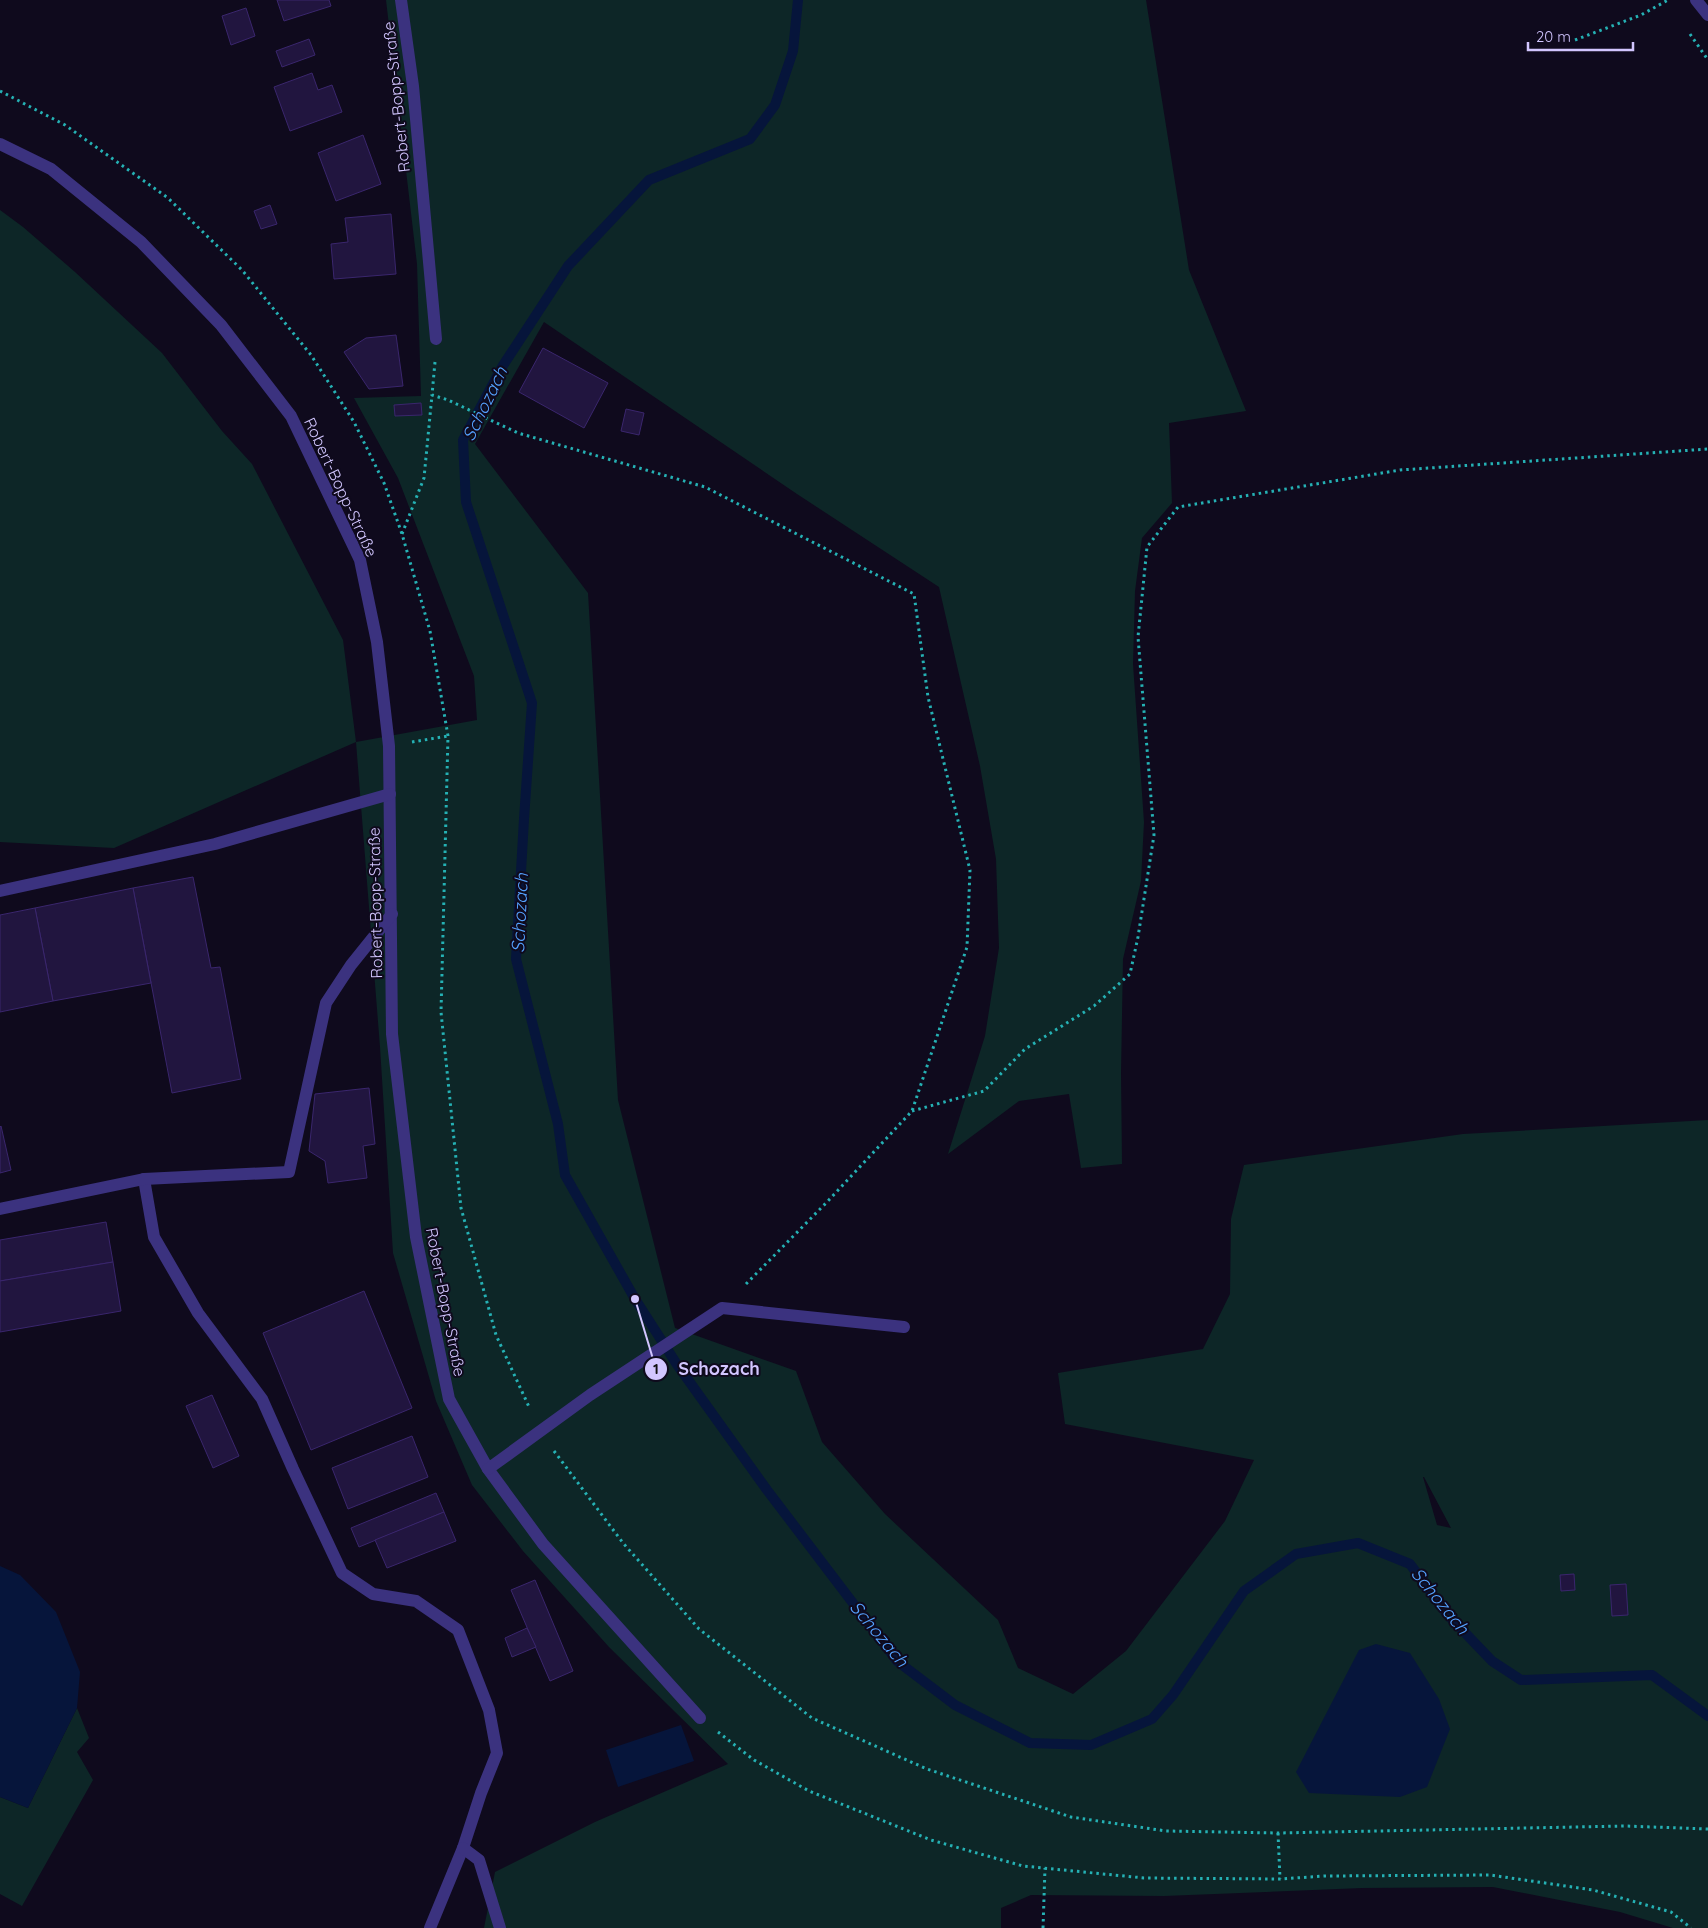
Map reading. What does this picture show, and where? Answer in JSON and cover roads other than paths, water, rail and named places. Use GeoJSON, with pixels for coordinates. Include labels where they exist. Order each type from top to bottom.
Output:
{"type":"FeatureCollection","features":[{"type":"Feature","properties":{"kind":"street","name":"Robert-Bopp-Straße"},"geometry":{"type":"LineString","coordinates":[[401,0],[413,86],[436,339]]}},
{"type":"Feature","properties":{"kind":"street"},"geometry":{"type":"LineString","coordinates":[[1696,0],[1708,15]]}},
{"type":"Feature","properties":{"kind":"street","name":"Robert-Bopp-Straße"},"geometry":{"type":"LineString","coordinates":[[0,144],[51,169],[141,242],[220,325],[291,416],[360,560],[377,642],[389,746],[392,1034],[416,1238],[449,1399],[488,1468],[543,1544],[700,1718]]}},
{"type":"Feature","properties":{"kind":"street"},"geometry":{"type":"LineString","coordinates":[[0,891],[215,844],[390,794]]}},
{"type":"Feature","properties":{"kind":"street"},"geometry":{"type":"LineString","coordinates":[[0,1209],[144,1179],[289,1172],[326,1003],[351,965],[392,914]]}},
{"type":"Feature","properties":{"kind":"street"},"geometry":{"type":"LineString","coordinates":[[144,1179],[154,1237],[198,1313],[262,1399],[342,1573],[373,1594],[416,1601],[458,1630],[490,1710],[497,1753],[481,1793],[463,1848],[430,1928]]}},
{"type":"Feature","properties":{"kind":"street"},"geometry":{"type":"LineString","coordinates":[[488,1468],[590,1395],[722,1308],[904,1327]]}},
{"type":"Feature","properties":{"kind":"street"},"geometry":{"type":"LineString","coordinates":[[463,1848],[479,1860],[500,1928]]}},
{"type":"Feature","properties":{"kind":"water"},"geometry":{"type":"Polygon","coordinates":[[[0,1566],[20,1575],[56,1612],[80,1672],[77,1708],[28,1808],[0,1797],[0,1566]]]}},
{"type":"Feature","properties":{"kind":"water"},"geometry":{"type":"Polygon","coordinates":[[[1376,1644],[1410,1653],[1439,1699],[1450,1729],[1427,1787],[1400,1797],[1309,1793],[1296,1772],[1359,1650],[1376,1644]]]}},
{"type":"Feature","properties":{"kind":"water"},"geometry":{"type":"Polygon","coordinates":[[[681,1725],[694,1761],[618,1787],[606,1750],[681,1725]]]}},
{"type":"Feature","properties":{"kind":"waterway","name":"Schozach"},"geometry":{"type":"LineString","coordinates":[[798,0],[793,51],[775,105],[750,139],[649,180],[568,266],[502,367],[463,440],[466,502],[532,703],[516,959],[558,1124],[565,1175],[635,1299],[676,1363],[767,1490],[897,1661],[955,1705],[1030,1743],[1091,1745],[1152,1719],[1173,1695],[1244,1591],[1296,1554],[1358,1543],[1410,1564],[1447,1614],[1492,1661],[1521,1680],[1652,1675],[1708,1716]]}},
{"type":"Feature","properties":{"kind":"place","name":"Schozach"},"geometry":{"type":"Point","coordinates":[635,1299]}}]}
